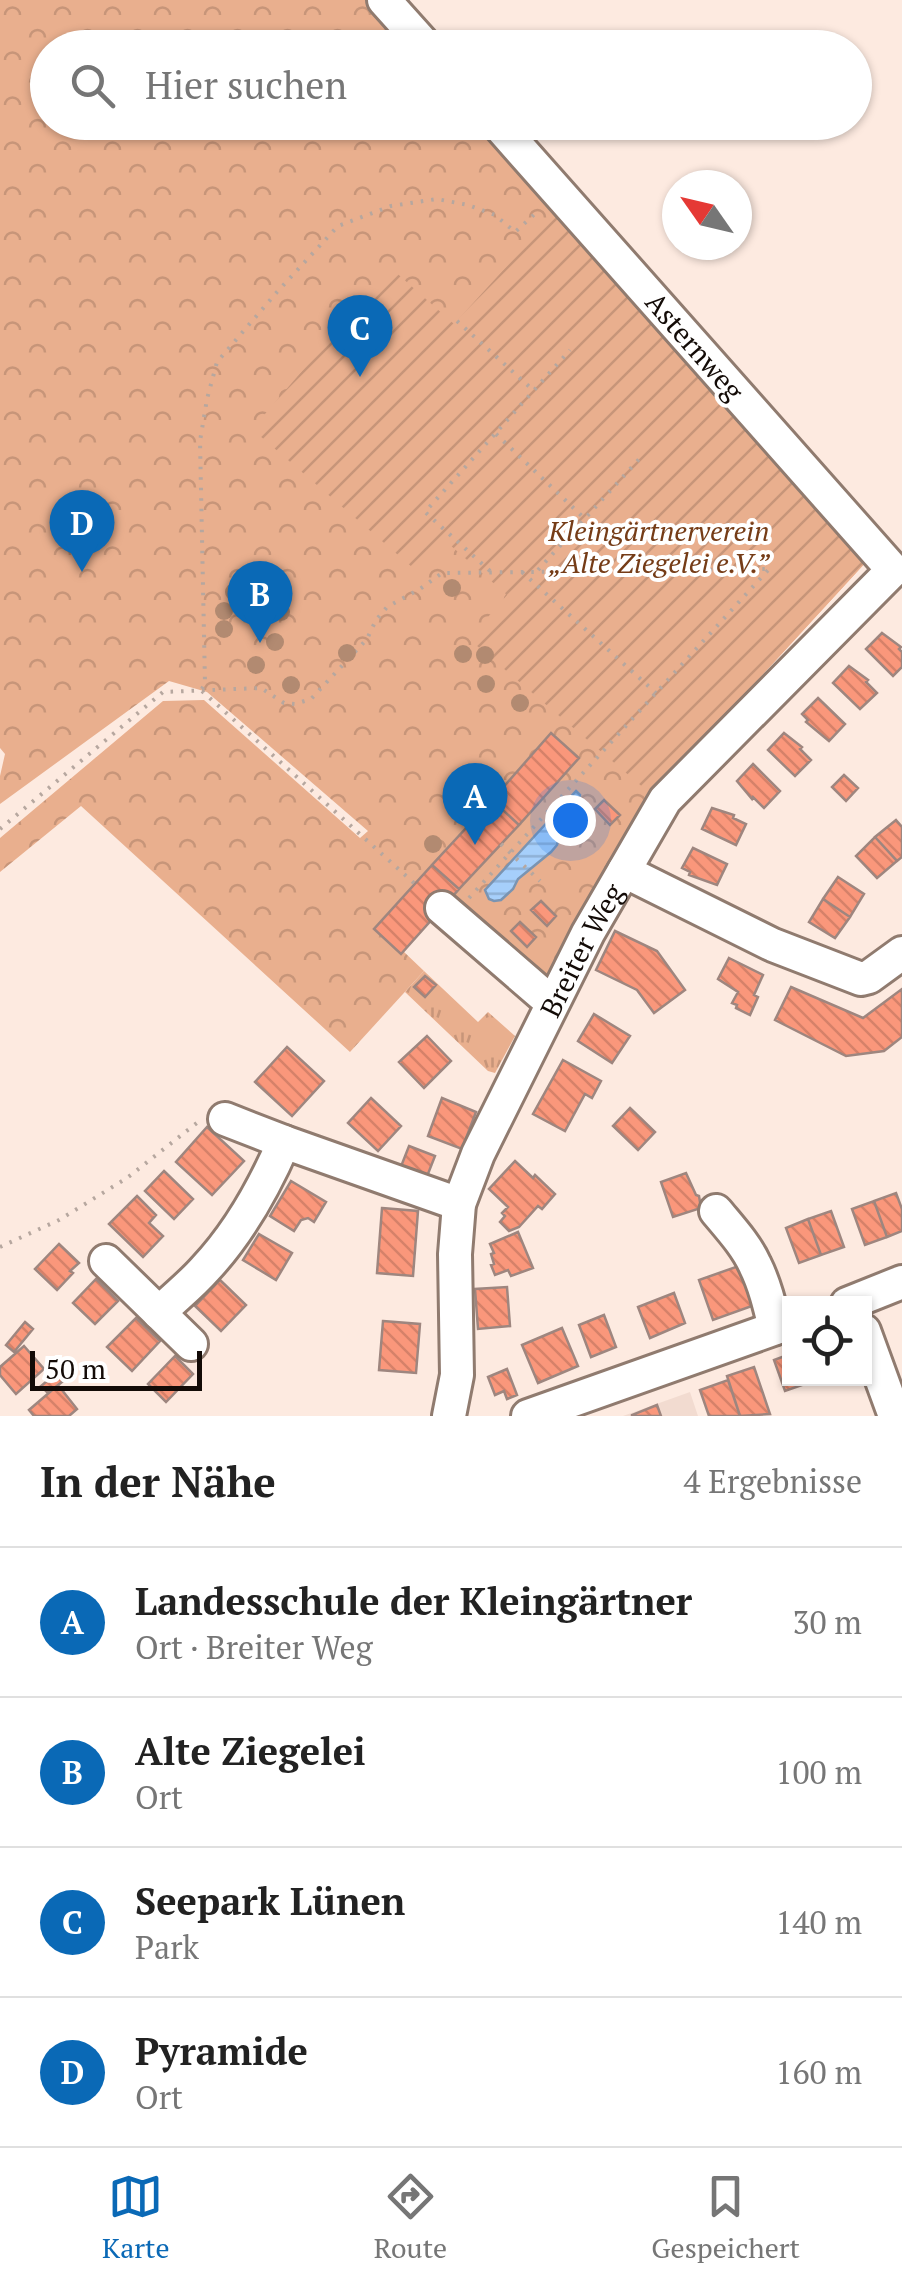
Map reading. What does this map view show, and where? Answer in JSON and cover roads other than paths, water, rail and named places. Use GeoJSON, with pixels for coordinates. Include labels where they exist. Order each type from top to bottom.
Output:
{"type":"FeatureCollection","features":[{"type":"Feature","properties":{"kind":"street"},"geometry":{"type":"LineString","coordinates":[[384,0],[411,30]]}},
{"type":"Feature","properties":{"kind":"street","name":"Asternweg"},"geometry":{"type":"LineString","coordinates":[[512,140],[893,570]]}},
{"type":"Feature","properties":{"kind":"street","name":"Breiter Weg"},"geometry":{"type":"LineString","coordinates":[[450,1416],[457,1375],[455,1254],[459,1204],[478,1154],[552,1004],[665,800],[893,570]]}},
{"type":"Feature","properties":{"kind":"street"},"geometry":{"type":"LineString","coordinates":[[624,870],[773,944],[861,979],[902,953]]}},
{"type":"Feature","properties":{"kind":"street"},"geometry":{"type":"LineString","coordinates":[[447,912],[552,1004]]}},
{"type":"Feature","properties":{"kind":"street"},"geometry":{"type":"LineString","coordinates":[[226,1119],[459,1204]]}},
{"type":"Feature","properties":{"kind":"street"},"geometry":{"type":"LineString","coordinates":[[159,1313],[205,1269],[240,1226],[284,1142]]}},
{"type":"Feature","properties":{"kind":"street"},"geometry":{"type":"LineString","coordinates":[[528,1416],[782,1326],[756,1265],[716,1211]]}},
{"type":"Feature","properties":{"kind":"street"},"geometry":{"type":"LineString","coordinates":[[106,1261],[191,1344]]}},
{"type":"Feature","properties":{"kind":"street"},"geometry":{"type":"LineString","coordinates":[[872,1300],[902,1282]]}},
{"type":"Feature","properties":{"kind":"street"},"geometry":{"type":"LineString","coordinates":[[872,1355],[895,1416]]}},
{"type":"Feature","properties":{"kind":"water"},"geometry":{"type":"Polygon","coordinates":[[[576,791],[579,804],[561,828],[557,845],[518,879],[501,900],[489,899],[485,890],[576,791]]]}},
{"type":"Feature","properties":{"kind":"place","name":"Seepark Lünen"},"geometry":{"type":"Point","coordinates":[360,377]}},
{"type":"Feature","properties":{"kind":"place","name":"Pyramide"},"geometry":{"type":"Point","coordinates":[82,572]}},
{"type":"Feature","properties":{"kind":"place","name":"Alte Ziegelei"},"geometry":{"type":"Point","coordinates":[260,643]}},
{"type":"Feature","properties":{"kind":"place","name":"Landesschule der Kleingärtner"},"geometry":{"type":"Point","coordinates":[475,845]}},
{"type":"Feature","properties":{"kind":"park label","name":"Kleingärtnerverein „Alte Ziegelei e.V.”"},"geometry":{"type":"Point","coordinates":[659,546]}}]}
